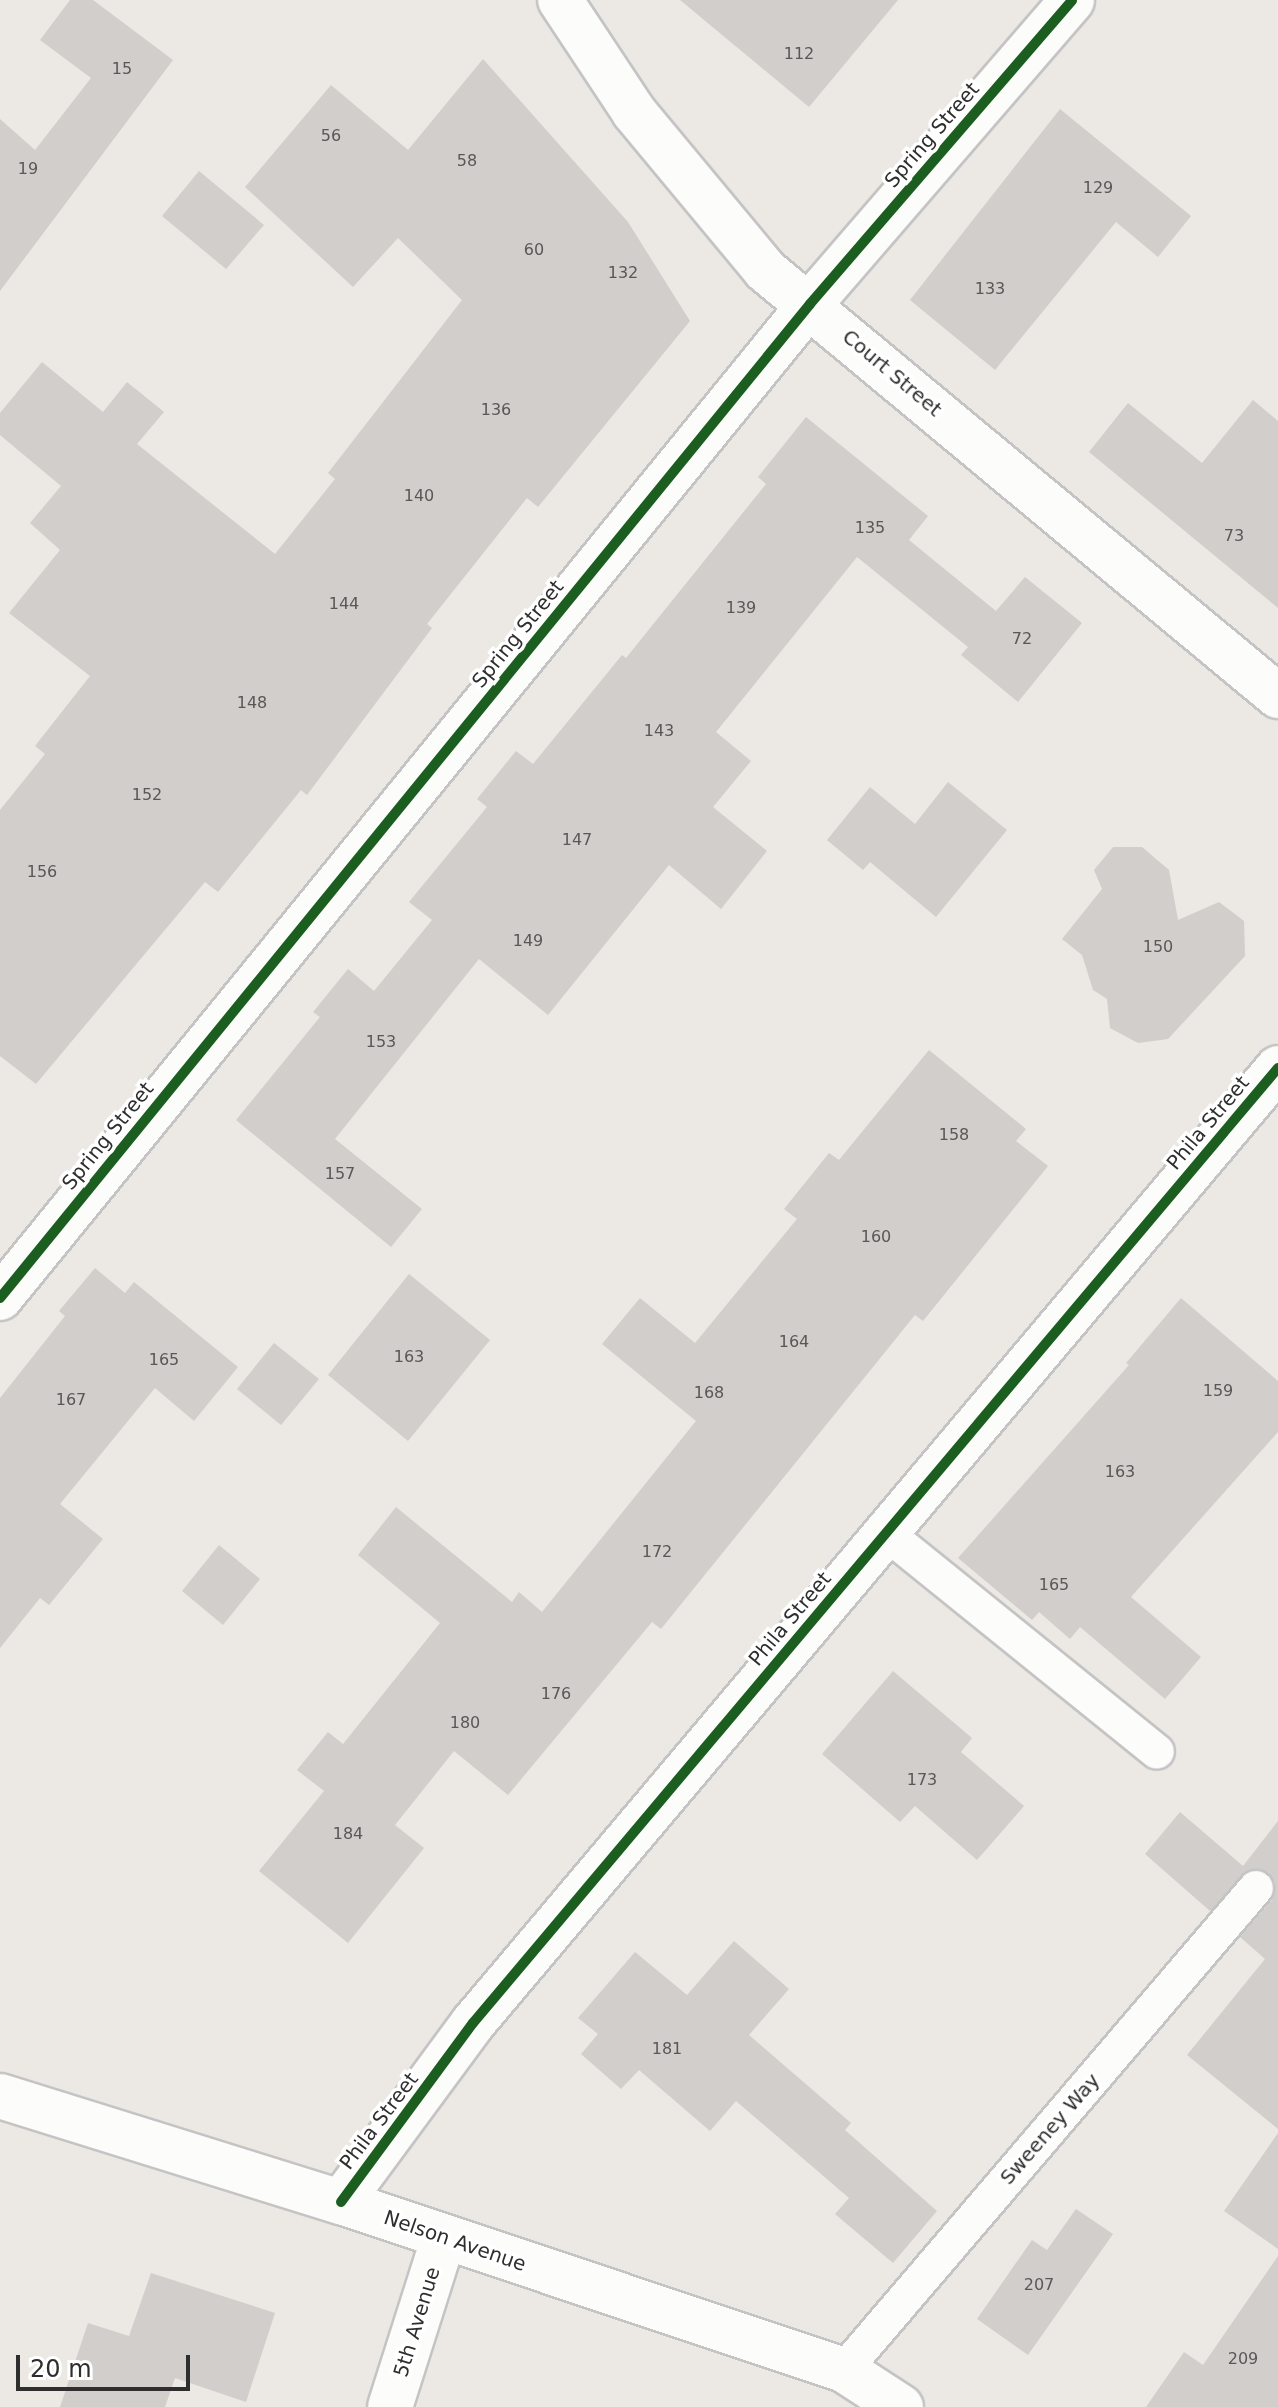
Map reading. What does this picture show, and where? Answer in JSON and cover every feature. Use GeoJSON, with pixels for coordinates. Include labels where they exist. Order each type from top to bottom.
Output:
{"type":"FeatureCollection","features":[{"type":"Feature","properties":{"kind":"street","name":"Court Street"},"geometry":{"type":"LineString","coordinates":[[560,0],[644,125],[765,270],[810,304],[1278,696]]}},
{"type":"Feature","properties":{"kind":"street","name":"Spring Street"},"geometry":{"type":"LineString","coordinates":[[0,1298],[810,304],[1072,0]]}},
{"type":"Feature","properties":{"kind":"street","name":"Phila Street"},"geometry":{"type":"LineString","coordinates":[[341,2202],[473,2023],[1278,1068]]}},
{"type":"Feature","properties":{"kind":"street","name":"Nelson Avenue"},"geometry":{"type":"LineString","coordinates":[[0,2096],[341,2202],[844,2370],[901,2407]]}},
{"type":"Feature","properties":{"kind":"street","name":"5th Avenue"},"geometry":{"type":"LineString","coordinates":[[390,2407],[444,2237]]}},
{"type":"Feature","properties":{"kind":"lane"},"geometry":{"type":"LineString","coordinates":[[886,1533],[1157,1752]]}},
{"type":"Feature","properties":{"kind":"lane","name":"Sweeney Way"},"geometry":{"type":"LineString","coordinates":[[844,2370],[1256,1888]]}},
{"type":"Feature","properties":{"kind":"building"},"geometry":{"type":"Polygon","coordinates":[[[70,0],[93,0],[173,60],[0,291],[0,119],[35,150],[91,78],[40,40],[70,0]]]}},
{"type":"Feature","properties":{"kind":"building"},"geometry":{"type":"Polygon","coordinates":[[[680,0],[898,0],[809,107],[680,0]]]}},
{"type":"Feature","properties":{"kind":"building"},"geometry":{"type":"Polygon","coordinates":[[[483,59],[628,222],[690,321],[538,507],[527,498],[427,624],[432,628],[307,795],[301,790],[218,892],[205,882],[36,1084],[0,1056],[0,810],[45,754],[35,746],[90,676],[9,613],[60,550],[30,523],[61,486],[0,435],[0,413],[42,362],[103,412],[127,382],[164,412],[137,444],[275,554],[335,479],[328,473],[462,300],[398,238],[353,287],[245,187],[331,85],[408,150],[483,59]]]}},
{"type":"Feature","properties":{"kind":"building"},"geometry":{"type":"Polygon","coordinates":[[[1060,109],[1191,216],[1158,257],[1116,222],[995,370],[910,300],[1060,109]]]}},
{"type":"Feature","properties":{"kind":"building"},"geometry":{"type":"Polygon","coordinates":[[[199,171],[264,225],[226,269],[162,216],[199,171]]]}},
{"type":"Feature","properties":{"kind":"building"},"geometry":{"type":"Polygon","coordinates":[[[1253,400],[1278,421],[1278,608],[1089,452],[1128,403],[1202,463],[1253,400]]]}},
{"type":"Feature","properties":{"kind":"building"},"geometry":{"type":"Polygon","coordinates":[[[806,417],[928,516],[909,540],[996,611],[1025,577],[1082,623],[1018,702],[961,655],[968,647],[857,557],[716,732],[751,761],[713,807],[767,851],[721,909],[669,865],[548,1015],[479,959],[335,1139],[422,1209],[391,1247],[236,1120],[320,1017],[313,1012],[348,969],[374,991],[432,920],[409,902],[487,807],[477,799],[516,751],[533,764],[622,655],[626,658],[766,484],[758,477],[806,417]]]}},
{"type":"Feature","properties":{"kind":"building"},"geometry":{"type":"Polygon","coordinates":[[[948,782],[1007,830],[936,917],[870,862],[863,870],[827,840],[870,787],[915,824],[948,782]]]}},
{"type":"Feature","properties":{"kind":"building"},"geometry":{"type":"Polygon","coordinates":[[[1113,847],[1142,847],[1169,870],[1178,920],[1219,902],[1244,921],[1245,956],[1168,1039],[1138,1043],[1110,1028],[1107,999],[1093,990],[1082,955],[1062,939],[1102,889],[1094,870],[1113,847]]]}},
{"type":"Feature","properties":{"kind":"building"},"geometry":{"type":"Polygon","coordinates":[[[929,1050],[1026,1129],[1016,1141],[1048,1166],[923,1321],[915,1315],[661,1629],[652,1622],[508,1795],[454,1751],[395,1825],[424,1848],[348,1943],[259,1871],[324,1791],[297,1770],[328,1732],[343,1744],[440,1623],[358,1555],[396,1507],[512,1602],[519,1592],[542,1612],[696,1421],[602,1344],[640,1298],[695,1343],[797,1219],[784,1209],[829,1153],[839,1160],[929,1050]]]}},
{"type":"Feature","properties":{"kind":"building"},"geometry":{"type":"Polygon","coordinates":[[[95,1268],[125,1293],[134,1282],[238,1367],[194,1421],[155,1388],[60,1504],[103,1539],[49,1605],[40,1598],[0,1648],[0,1398],[65,1316],[59,1311],[95,1268]]]}},
{"type":"Feature","properties":{"kind":"building"},"geometry":{"type":"Polygon","coordinates":[[[409,1274],[490,1340],[408,1441],[328,1375],[409,1274]]]}},
{"type":"Feature","properties":{"kind":"building"},"geometry":{"type":"Polygon","coordinates":[[[1181,1298],[1278,1381],[1278,1432],[1131,1597],[1201,1657],[1165,1699],[1080,1627],[1070,1639],[1039,1612],[1032,1620],[958,1558],[1129,1365],[1126,1363],[1181,1298]]]}},
{"type":"Feature","properties":{"kind":"building"},"geometry":{"type":"Polygon","coordinates":[[[274,1343],[319,1379],[281,1425],[237,1389],[274,1343]]]}},
{"type":"Feature","properties":{"kind":"building"},"geometry":{"type":"Polygon","coordinates":[[[219,1545],[260,1579],[223,1625],[182,1591],[219,1545]]]}},
{"type":"Feature","properties":{"kind":"building"},"geometry":{"type":"Polygon","coordinates":[[[893,1671],[972,1738],[961,1752],[1024,1806],[977,1860],[915,1806],[900,1822],[822,1754],[893,1671]]]}},
{"type":"Feature","properties":{"kind":"building"},"geometry":{"type":"Polygon","coordinates":[[[1180,1812],[1243,1866],[1278,1821],[1278,2129],[1187,2055],[1265,1959],[1240,1937],[1272,1900],[1275,1882],[1260,1869],[1249,1870],[1210,1911],[1145,1854],[1180,1812]]]}},
{"type":"Feature","properties":{"kind":"building"},"geometry":{"type":"Polygon","coordinates":[[[734,1941],[789,1989],[749,2035],[851,2123],[845,2130],[937,2211],[893,2263],[835,2214],[849,2198],[736,2101],[710,2131],[639,2070],[621,2089],[581,2054],[598,2034],[578,2018],[635,1952],[687,1995],[734,1941]]]}},
{"type":"Feature","properties":{"kind":"building"},"geometry":{"type":"Polygon","coordinates":[[[1278,2133],[1278,2249],[1224,2211],[1278,2133]]]}},
{"type":"Feature","properties":{"kind":"building"},"geometry":{"type":"Polygon","coordinates":[[[1076,2209],[1113,2234],[1028,2355],[977,2319],[1032,2240],[1047,2250],[1076,2209]]]}},
{"type":"Feature","properties":{"kind":"building"},"geometry":{"type":"Polygon","coordinates":[[[1278,2256],[1278,2407],[1146,2407],[1184,2352],[1203,2365],[1278,2256]]]}},
{"type":"Feature","properties":{"kind":"building"},"geometry":{"type":"Polygon","coordinates":[[[151,2273],[275,2313],[246,2402],[175,2378],[165,2407],[60,2407],[88,2323],[129,2336],[151,2273]]]}},
{"type":"Feature","properties":{"kind":"cycle path"},"geometry":{"type":"LineString","coordinates":[[0,1298],[810,304],[1072,0]]}},
{"type":"Feature","properties":{"kind":"cycle path"},"geometry":{"type":"LineString","coordinates":[[341,2202],[473,2023],[1278,1068]]}}]}
